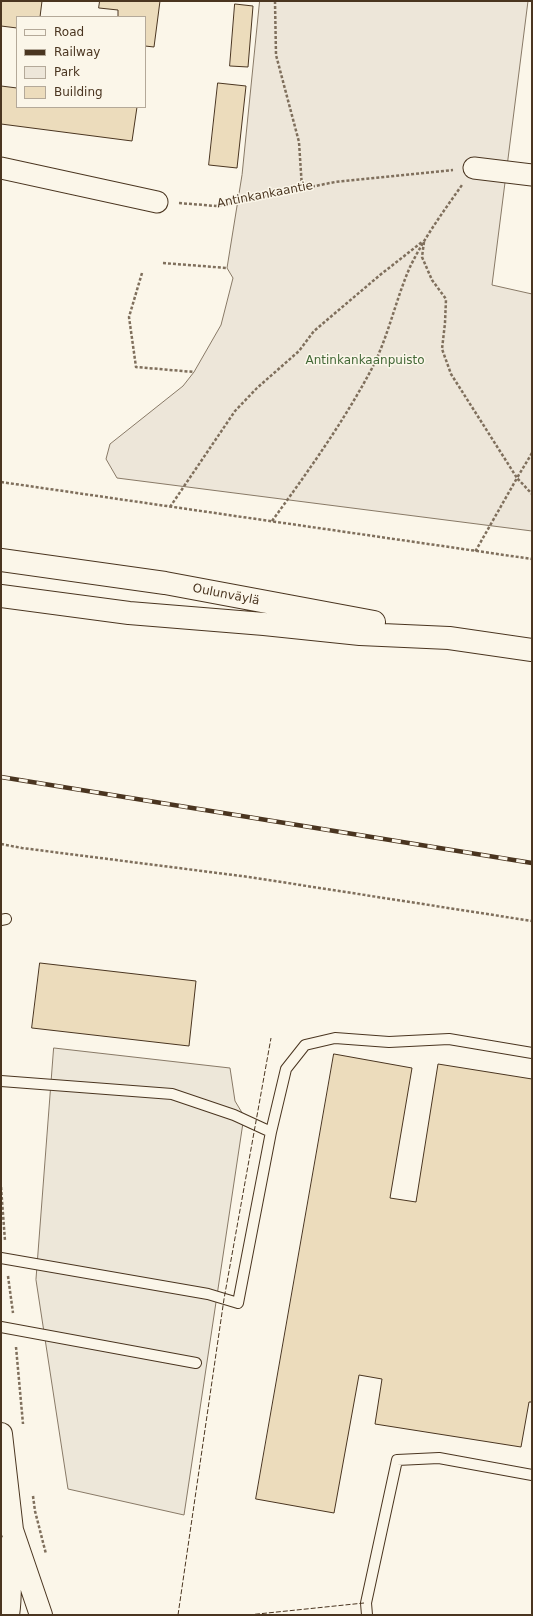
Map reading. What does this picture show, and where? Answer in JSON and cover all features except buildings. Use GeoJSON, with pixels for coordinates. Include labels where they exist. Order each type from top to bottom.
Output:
{"type":"FeatureCollection","features":[{"type":"Feature","properties":{"kind":"main road","name":"Oulunväylä"},"geometry":{"type":"LineString","coordinates":[[1,560],[217,592],[288,607],[393,625],[449,638],[532,650]]}},
{"type":"Feature","properties":{"kind":"main road","name":"Oulunväylä"},"geometry":{"type":"LineString","coordinates":[[1,596],[122,612],[183,618],[264,624],[360,634],[449,638]]}},
{"type":"Feature","properties":{"kind":"main road"},"geometry":{"type":"LineString","coordinates":[[1,1434],[5,1503],[12,1530],[41,1615]]}},
{"type":"Feature","properties":{"kind":"main road"},"geometry":{"type":"LineString","coordinates":[[8,1615],[11,1600],[10,1556],[12,1530]]}},
{"type":"Feature","properties":{"kind":"street"},"geometry":{"type":"LineString","coordinates":[[1,168],[157,202]]}},
{"type":"Feature","properties":{"kind":"street"},"geometry":{"type":"LineString","coordinates":[[474,168],[532,175]]}},
{"type":"Feature","properties":{"kind":"lane"},"geometry":{"type":"LineString","coordinates":[[4,1258],[208,1294],[238,1303],[271,1132],[286,1069],[305,1045],[335,1038],[389,1042],[449,1039],[532,1053]]}},
{"type":"Feature","properties":{"kind":"lane"},"geometry":{"type":"LineString","coordinates":[[1,1081],[172,1094],[234,1115],[271,1132]]}},
{"type":"Feature","properties":{"kind":"lane"},"geometry":{"type":"LineString","coordinates":[[1,1327],[196,1363]]}},
{"type":"Feature","properties":{"kind":"lane"},"geometry":{"type":"LineString","coordinates":[[367,1615],[366,1603],[397,1460],[439,1458],[532,1474]]}},
{"type":"Feature","properties":{"kind":"path"},"geometry":{"type":"LineString","coordinates":[[275,1],[276,55],[299,142],[302,188]]}},
{"type":"Feature","properties":{"kind":"path"},"geometry":{"type":"LineString","coordinates":[[272,522],[305,476],[341,421],[370,371],[389,329],[410,268],[424,240],[474,168]]}},
{"type":"Feature","properties":{"kind":"path","name":"Antinkankaantie"},"geometry":{"type":"LineString","coordinates":[[157,202],[216,206],[335,182],[474,168]]}},
{"type":"Feature","properties":{"kind":"path"},"geometry":{"type":"LineString","coordinates":[[424,240],[422,257],[432,280],[446,299],[446,323],[442,349],[451,374],[517,478],[532,494]]}},
{"type":"Feature","properties":{"kind":"path"},"geometry":{"type":"LineString","coordinates":[[170,507],[206,452],[240,405],[256,388],[299,351],[314,331],[424,240]]}},
{"type":"Feature","properties":{"kind":"path"},"geometry":{"type":"LineString","coordinates":[[163,263],[226,268]]}},
{"type":"Feature","properties":{"kind":"path"},"geometry":{"type":"LineString","coordinates":[[142,273],[129,317],[136,367],[194,372]]}},
{"type":"Feature","properties":{"kind":"path"},"geometry":{"type":"LineString","coordinates":[[475,552],[532,453]]}},
{"type":"Feature","properties":{"kind":"path"},"geometry":{"type":"LineString","coordinates":[[1,482],[475,552],[532,559]]}},
{"type":"Feature","properties":{"kind":"path"},"geometry":{"type":"LineString","coordinates":[[1,844],[249,877],[532,921]]}},
{"type":"Feature","properties":{"kind":"path"},"geometry":{"type":"LineString","coordinates":[[1,1187],[4,1258],[14,1329],[23,1425]]}},
{"type":"Feature","properties":{"kind":"path"},"geometry":{"type":"LineString","coordinates":[[33,1495],[35,1511],[47,1556]]}},
{"type":"Feature","properties":{"kind":"green space","name":"Antinkankaanpuisto"},"geometry":{"type":"Polygon","coordinates":[[[260,1],[528,1],[492,285],[532,294],[532,531],[117,478],[106,459],[110,444],[183,386],[194,372],[221,325],[233,278],[227,268],[242,175],[260,1]]]}},
{"type":"Feature","properties":{"kind":"shaded area"},"geometry":{"type":"Polygon","coordinates":[[[54,1048],[230,1068],[235,1101],[244,1116],[184,1515],[68,1489],[36,1280],[54,1048]]]}},
{"type":"Feature","properties":{"kind":"railway"},"geometry":{"type":"LineString","coordinates":[[1,777],[532,863]]}},
{"type":"Feature","properties":{"kind":"fence"},"geometry":{"type":"LineString","coordinates":[[178,1615],[224,1299],[271,1038]]}},
{"type":"Feature","properties":{"kind":"fence"},"geometry":{"type":"LineString","coordinates":[[248,1615],[364,1603]]}}]}
